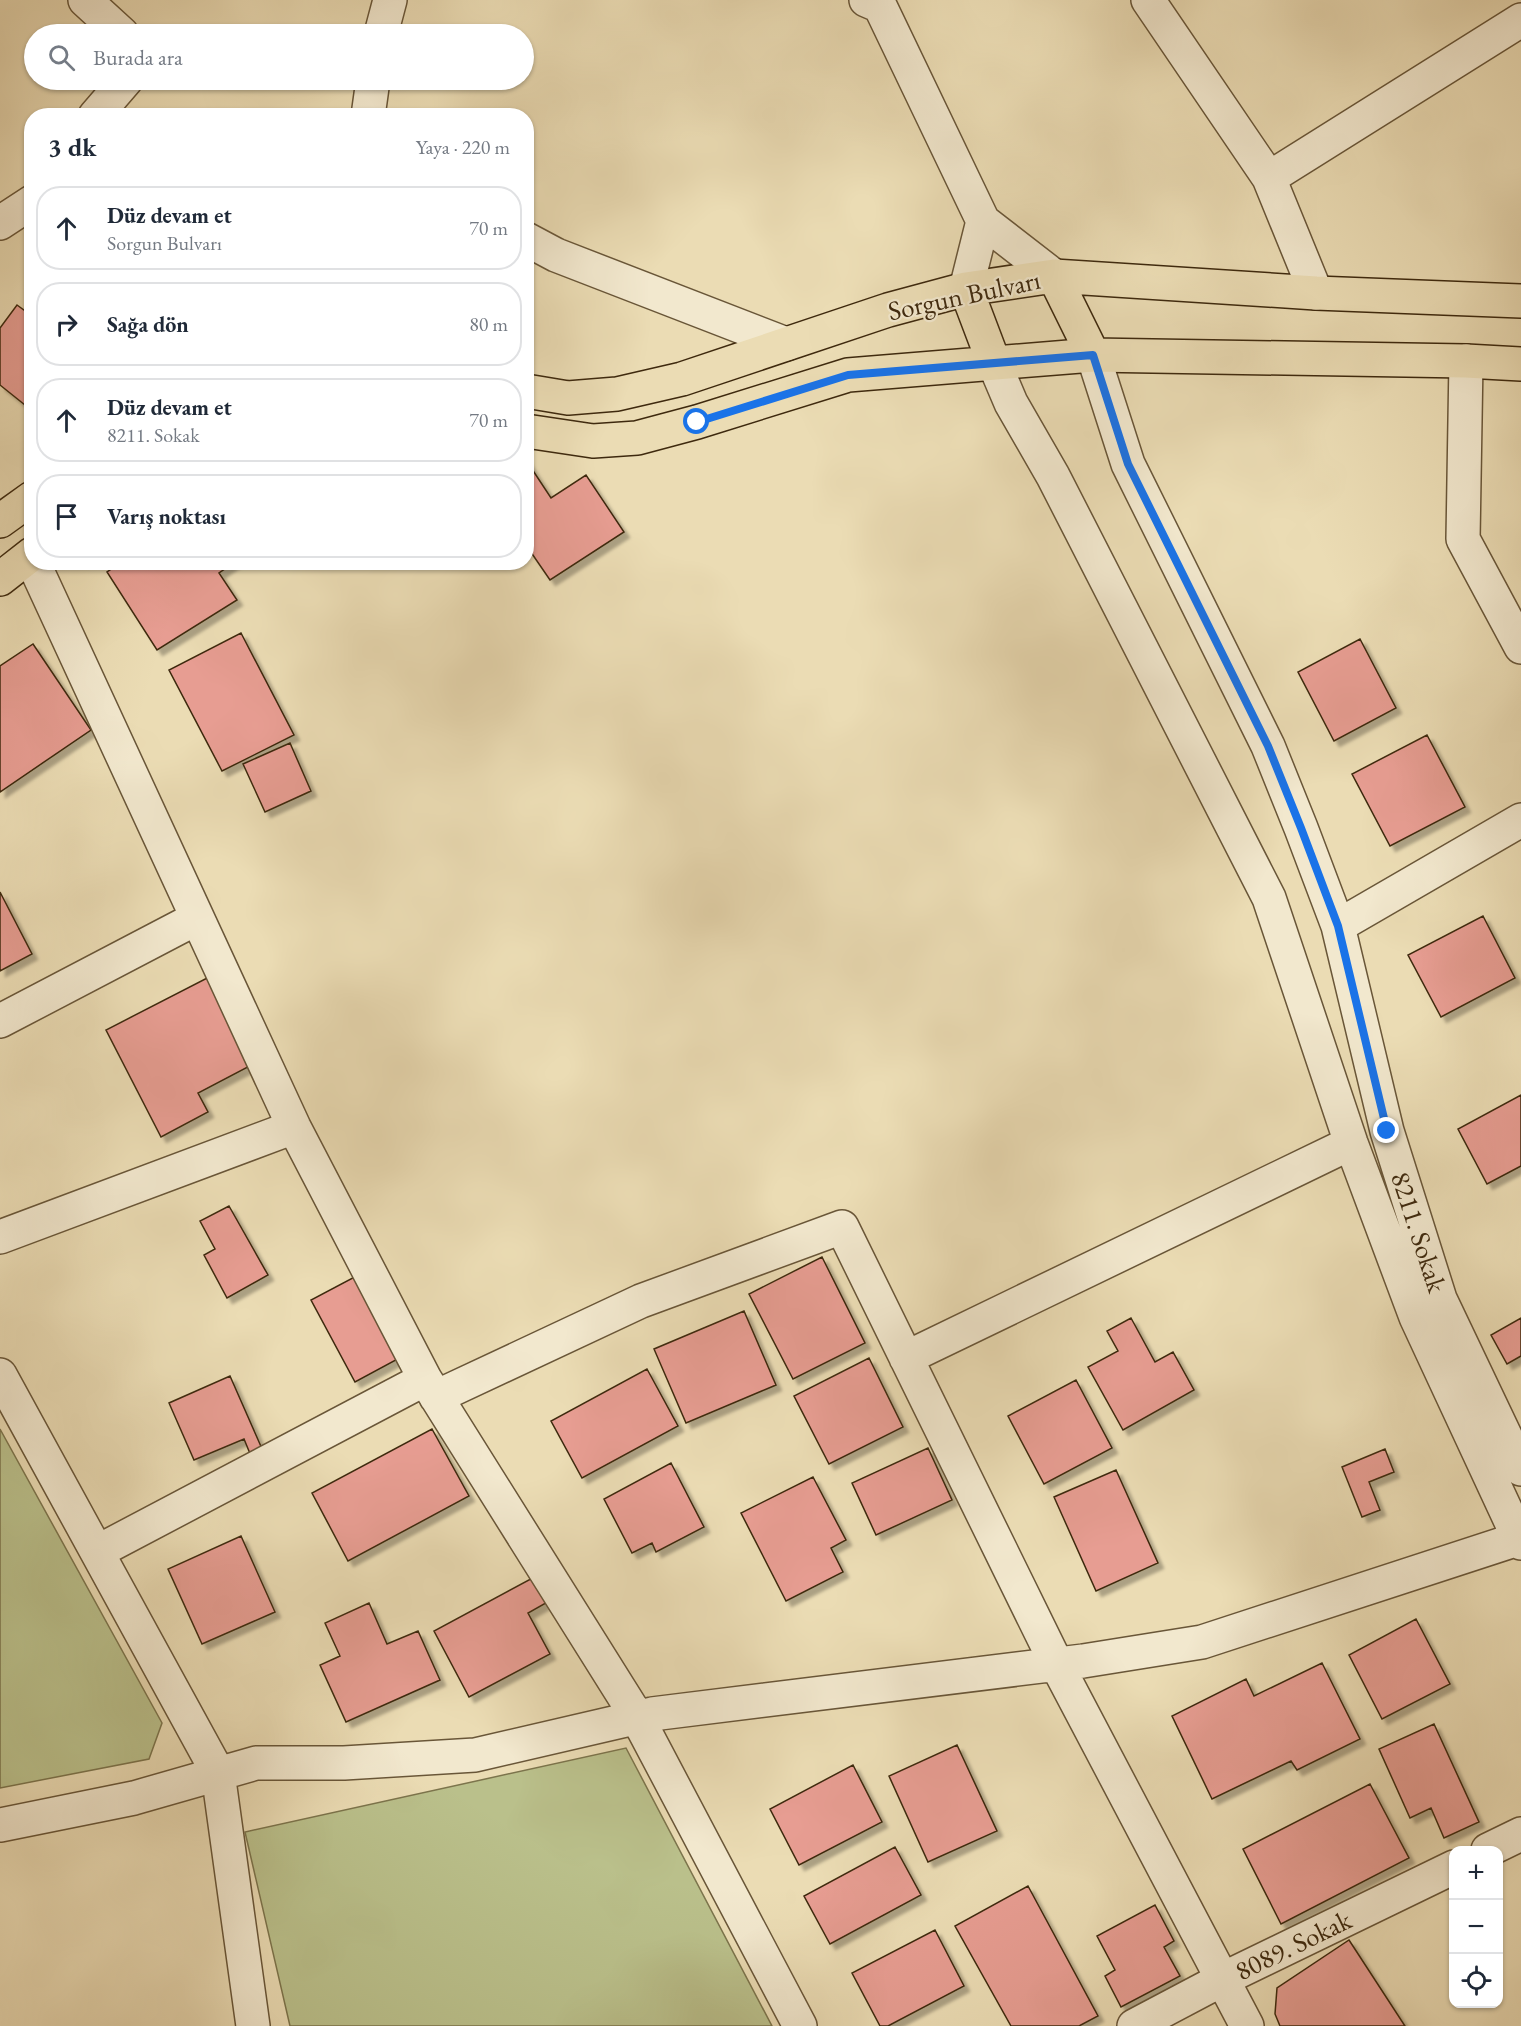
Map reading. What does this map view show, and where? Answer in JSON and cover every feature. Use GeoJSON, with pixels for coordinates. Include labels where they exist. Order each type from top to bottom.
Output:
{"type":"FeatureCollection","features":[{"type":"Feature","properties":{"kind":"main road","name":"Sorgun Bulvarı"},"geometry":{"type":"LineString","coordinates":[[534,392],[568,398],[617,394],[682,379],[888,310],[966,289],[1054,276],[1316,293],[1521,301]]}},
{"type":"Feature","properties":{"kind":"main road"},"geometry":{"type":"LineString","coordinates":[[1054,276],[1093,355]]}},
{"type":"Feature","properties":{"kind":"main road"},"geometry":{"type":"LineString","coordinates":[[966,289],[994,363]]}},
{"type":"Feature","properties":{"kind":"main road"},"geometry":{"type":"LineString","coordinates":[[534,432],[593,441],[637,438],[697,422],[848,375],[1093,355],[1466,361],[1521,364]]}},
{"type":"Feature","properties":{"kind":"main road"},"geometry":{"type":"LineString","coordinates":[[0,521],[24,504]]}},
{"type":"Feature","properties":{"kind":"main road"},"geometry":{"type":"LineString","coordinates":[[0,579],[24,563]]}},
{"type":"Feature","properties":{"kind":"street"},"geometry":{"type":"LineString","coordinates":[[85,0],[111,24]]}},
{"type":"Feature","properties":{"kind":"street"},"geometry":{"type":"LineString","coordinates":[[384,24],[390,0]]}},
{"type":"Feature","properties":{"kind":"street"},"geometry":{"type":"LineString","coordinates":[[1148,0],[1269,178],[1316,293]]}},
{"type":"Feature","properties":{"kind":"street"},"geometry":{"type":"LineString","coordinates":[[878,2],[983,221],[1054,276]]}},
{"type":"Feature","properties":{"kind":"street"},"geometry":{"type":"LineString","coordinates":[[1269,178],[1521,20]]}},
{"type":"Feature","properties":{"kind":"street"},"geometry":{"type":"LineString","coordinates":[[102,108],[117,90]]}},
{"type":"Feature","properties":{"kind":"street"},"geometry":{"type":"LineString","coordinates":[[369,108],[372,90]]}},
{"type":"Feature","properties":{"kind":"street"},"geometry":{"type":"LineString","coordinates":[[0,223],[24,207]]}},
{"type":"Feature","properties":{"kind":"street"},"geometry":{"type":"LineString","coordinates":[[966,289],[983,221]]}},
{"type":"Feature","properties":{"kind":"street"},"geometry":{"type":"LineString","coordinates":[[534,243],[556,255],[786,344]]}},
{"type":"Feature","properties":{"kind":"street","name":"8211. Sokak"},"geometry":{"type":"LineString","coordinates":[[1093,355],[1128,464],[1268,746],[1338,926],[1387,1131],[1440,1299],[1521,1469]]}},
{"type":"Feature","properties":{"kind":"street"},"geometry":{"type":"LineString","coordinates":[[1466,361],[1463,539],[1521,647]]}},
{"type":"Feature","properties":{"kind":"street"},"geometry":{"type":"LineString","coordinates":[[0,1826],[134,1798],[256,1762],[344,1764],[475,1755],[652,1714],[1057,1665],[1202,1642],[1520,1540],[1416,1317],[1352,1143],[1269,898],[1053,476],[1011,403],[994,363]]}},
{"type":"Feature","properties":{"kind":"street"},"geometry":{"type":"LineString","coordinates":[[37,570],[294,1127],[430,1388],[637,1718],[800,2026]]}},
{"type":"Feature","properties":{"kind":"street"},"geometry":{"type":"LineString","coordinates":[[1338,926],[1521,820]]}},
{"type":"Feature","properties":{"kind":"street"},"geometry":{"type":"LineString","coordinates":[[0,1021],[197,918]]}},
{"type":"Feature","properties":{"kind":"street"},"geometry":{"type":"LineString","coordinates":[[0,1237],[294,1127]]}},
{"type":"Feature","properties":{"kind":"street"},"geometry":{"type":"LineString","coordinates":[[906,1358],[1352,1143]]}},
{"type":"Feature","properties":{"kind":"street"},"geometry":{"type":"LineString","coordinates":[[97,1552],[430,1388],[641,1301],[842,1227],[1057,1665],[1247,2026]]}},
{"type":"Feature","properties":{"kind":"street"},"geometry":{"type":"LineString","coordinates":[[0,1376],[218,1773],[254,2026]]}},
{"type":"Feature","properties":{"kind":"street"},"geometry":{"type":"LineString","coordinates":[[1498,1846],[1521,1834]]}},
{"type":"Feature","properties":{"kind":"street","name":"8089. Sokak"},"geometry":{"type":"LineString","coordinates":[[1134,2026],[1223,1979],[1449,1869]]}},
{"type":"Feature","properties":{"kind":"green space"},"geometry":{"type":"Polygon","coordinates":[[[0,1429],[162,1723],[149,1759],[0,1788],[0,1429]]]}},
{"type":"Feature","properties":{"kind":"green space"},"geometry":{"type":"Polygon","coordinates":[[[626,1748],[772,2026],[290,2026],[245,1832],[626,1748]]]}},
{"type":"Feature","properties":{"kind":"building"},"geometry":{"type":"Polygon","coordinates":[[[17,305],[24,310],[24,404],[0,385],[0,328],[17,305]]]}},
{"type":"Feature","properties":{"kind":"building"},"geometry":{"type":"Polygon","coordinates":[[[534,472],[551,498],[586,475],[624,532],[550,580],[534,557],[534,472]]]}},
{"type":"Feature","properties":{"kind":"building"},"geometry":{"type":"Polygon","coordinates":[[[110,570],[223,570],[219,573],[237,600],[157,650],[107,572],[110,570]]]}},
{"type":"Feature","properties":{"kind":"building"},"geometry":{"type":"Polygon","coordinates":[[[241,633],[294,735],[222,771],[169,670],[241,633]]]}},
{"type":"Feature","properties":{"kind":"building"},"geometry":{"type":"Polygon","coordinates":[[[1360,639],[1396,708],[1334,741],[1298,672],[1360,639]]]}},
{"type":"Feature","properties":{"kind":"building"},"geometry":{"type":"Polygon","coordinates":[[[33,644],[91,730],[0,792],[0,666],[33,644]]]}},
{"type":"Feature","properties":{"kind":"building"},"geometry":{"type":"Polygon","coordinates":[[[1427,735],[1465,807],[1390,846],[1352,774],[1427,735]]]}},
{"type":"Feature","properties":{"kind":"building"},"geometry":{"type":"Polygon","coordinates":[[[290,743],[311,791],[265,812],[243,764],[290,743]]]}},
{"type":"Feature","properties":{"kind":"building"},"geometry":{"type":"Polygon","coordinates":[[[0,892],[32,954],[0,971],[0,892]]]}},
{"type":"Feature","properties":{"kind":"building"},"geometry":{"type":"Polygon","coordinates":[[[1483,916],[1515,978],[1441,1017],[1408,955],[1483,916]]]}},
{"type":"Feature","properties":{"kind":"building"},"geometry":{"type":"Polygon","coordinates":[[[213,975],[259,1061],[198,1093],[208,1112],[161,1137],[106,1030],[213,975]]]}},
{"type":"Feature","properties":{"kind":"building"},"geometry":{"type":"Polygon","coordinates":[[[1521,1095],[1521,1166],[1487,1184],[1458,1129],[1521,1095]]]}},
{"type":"Feature","properties":{"kind":"building"},"geometry":{"type":"Polygon","coordinates":[[[229,1206],[268,1275],[227,1298],[204,1255],[215,1249],[200,1221],[229,1206]]]}},
{"type":"Feature","properties":{"kind":"building"},"geometry":{"type":"Polygon","coordinates":[[[822,1257],[865,1343],[793,1379],[749,1294],[822,1257]]]}},
{"type":"Feature","properties":{"kind":"building"},"geometry":{"type":"Polygon","coordinates":[[[364,1272],[407,1354],[355,1382],[311,1300],[364,1272]]]}},
{"type":"Feature","properties":{"kind":"building"},"geometry":{"type":"Polygon","coordinates":[[[744,1311],[776,1385],[686,1423],[654,1349],[744,1311]]]}},
{"type":"Feature","properties":{"kind":"building"},"geometry":{"type":"Polygon","coordinates":[[[1131,1318],[1155,1362],[1173,1352],[1194,1390],[1123,1430],[1088,1367],[1118,1351],[1107,1331],[1131,1318]]]}},
{"type":"Feature","properties":{"kind":"building"},"geometry":{"type":"Polygon","coordinates":[[[1521,1318],[1521,1356],[1507,1364],[1491,1335],[1521,1318]]]}},
{"type":"Feature","properties":{"kind":"building"},"geometry":{"type":"Polygon","coordinates":[[[869,1358],[903,1427],[829,1464],[794,1396],[869,1358]]]}},
{"type":"Feature","properties":{"kind":"building"},"geometry":{"type":"Polygon","coordinates":[[[647,1369],[678,1426],[582,1478],[551,1421],[647,1369]]]}},
{"type":"Feature","properties":{"kind":"building"},"geometry":{"type":"Polygon","coordinates":[[[230,1376],[263,1451],[251,1456],[244,1439],[194,1460],[169,1403],[230,1376]]]}},
{"type":"Feature","properties":{"kind":"building"},"geometry":{"type":"Polygon","coordinates":[[[1076,1380],[1112,1448],[1044,1484],[1008,1416],[1076,1380]]]}},
{"type":"Feature","properties":{"kind":"building"},"geometry":{"type":"Polygon","coordinates":[[[432,1429],[469,1496],[348,1561],[312,1493],[432,1429]]]}},
{"type":"Feature","properties":{"kind":"building"},"geometry":{"type":"Polygon","coordinates":[[[928,1448],[952,1500],[876,1535],[852,1483],[928,1448]]]}},
{"type":"Feature","properties":{"kind":"building"},"geometry":{"type":"Polygon","coordinates":[[[1385,1449],[1394,1472],[1369,1482],[1380,1510],[1362,1517],[1342,1467],[1385,1449]]]}},
{"type":"Feature","properties":{"kind":"building"},"geometry":{"type":"Polygon","coordinates":[[[671,1463],[704,1527],[656,1552],[652,1543],[632,1553],[604,1499],[671,1463]]]}},
{"type":"Feature","properties":{"kind":"building"},"geometry":{"type":"Polygon","coordinates":[[[1116,1470],[1158,1563],[1096,1591],[1054,1497],[1116,1470]]]}},
{"type":"Feature","properties":{"kind":"building"},"geometry":{"type":"Polygon","coordinates":[[[813,1477],[846,1540],[831,1548],[843,1572],[786,1601],[741,1513],[813,1477]]]}},
{"type":"Feature","properties":{"kind":"building"},"geometry":{"type":"Polygon","coordinates":[[[241,1536],[275,1612],[202,1644],[168,1569],[241,1536]]]}},
{"type":"Feature","properties":{"kind":"building"},"geometry":{"type":"Polygon","coordinates":[[[540,1574],[553,1599],[528,1613],[550,1654],[469,1697],[434,1631],[540,1574]]]}},
{"type":"Feature","properties":{"kind":"building"},"geometry":{"type":"Polygon","coordinates":[[[369,1603],[387,1644],[418,1631],[440,1680],[346,1722],[320,1665],[340,1656],[325,1623],[369,1603]]]}},
{"type":"Feature","properties":{"kind":"building"},"geometry":{"type":"Polygon","coordinates":[[[1416,1619],[1450,1684],[1382,1719],[1349,1655],[1416,1619]]]}},
{"type":"Feature","properties":{"kind":"building"},"geometry":{"type":"Polygon","coordinates":[[[1322,1663],[1360,1739],[1297,1770],[1291,1761],[1212,1799],[1172,1716],[1246,1679],[1254,1696],[1322,1663]]]}},
{"type":"Feature","properties":{"kind":"building"},"geometry":{"type":"Polygon","coordinates":[[[1434,1724],[1479,1822],[1444,1838],[1431,1808],[1410,1818],[1379,1749],[1434,1724]]]}},
{"type":"Feature","properties":{"kind":"building"},"geometry":{"type":"Polygon","coordinates":[[[957,1745],[997,1831],[928,1862],[889,1776],[957,1745]]]}},
{"type":"Feature","properties":{"kind":"building"},"geometry":{"type":"Polygon","coordinates":[[[853,1765],[882,1822],[799,1865],[770,1809],[853,1765]]]}},
{"type":"Feature","properties":{"kind":"building"},"geometry":{"type":"Polygon","coordinates":[[[1370,1784],[1409,1858],[1281,1924],[1243,1849],[1370,1784]]]}},
{"type":"Feature","properties":{"kind":"building"},"geometry":{"type":"Polygon","coordinates":[[[895,1847],[921,1895],[830,1944],[804,1896],[895,1847]]]}},
{"type":"Feature","properties":{"kind":"building"},"geometry":{"type":"Polygon","coordinates":[[[1028,1886],[1098,2016],[1079,2026],[1011,2026],[955,1926],[1028,1886]]]}},
{"type":"Feature","properties":{"kind":"building"},"geometry":{"type":"Polygon","coordinates":[[[1155,1905],[1174,1941],[1164,1947],[1180,1976],[1121,2007],[1105,1976],[1115,1970],[1097,1936],[1155,1905]]]}},
{"type":"Feature","properties":{"kind":"building"},"geometry":{"type":"Polygon","coordinates":[[[935,1930],[964,1986],[888,2026],[880,2026],[852,1973],[935,1930]]]}},
{"type":"Feature","properties":{"kind":"building"},"geometry":{"type":"Polygon","coordinates":[[[1349,1940],[1405,2026],[1280,2026],[1275,2014],[1277,1988],[1349,1940]]]}},
{"type":"Feature","properties":{"kind":"route"},"geometry":{"type":"LineString","coordinates":[[697,422],[848,375],[1093,355],[1128,464],[1268,746],[1301,828],[1338,926],[1387,1131]]}}]}
